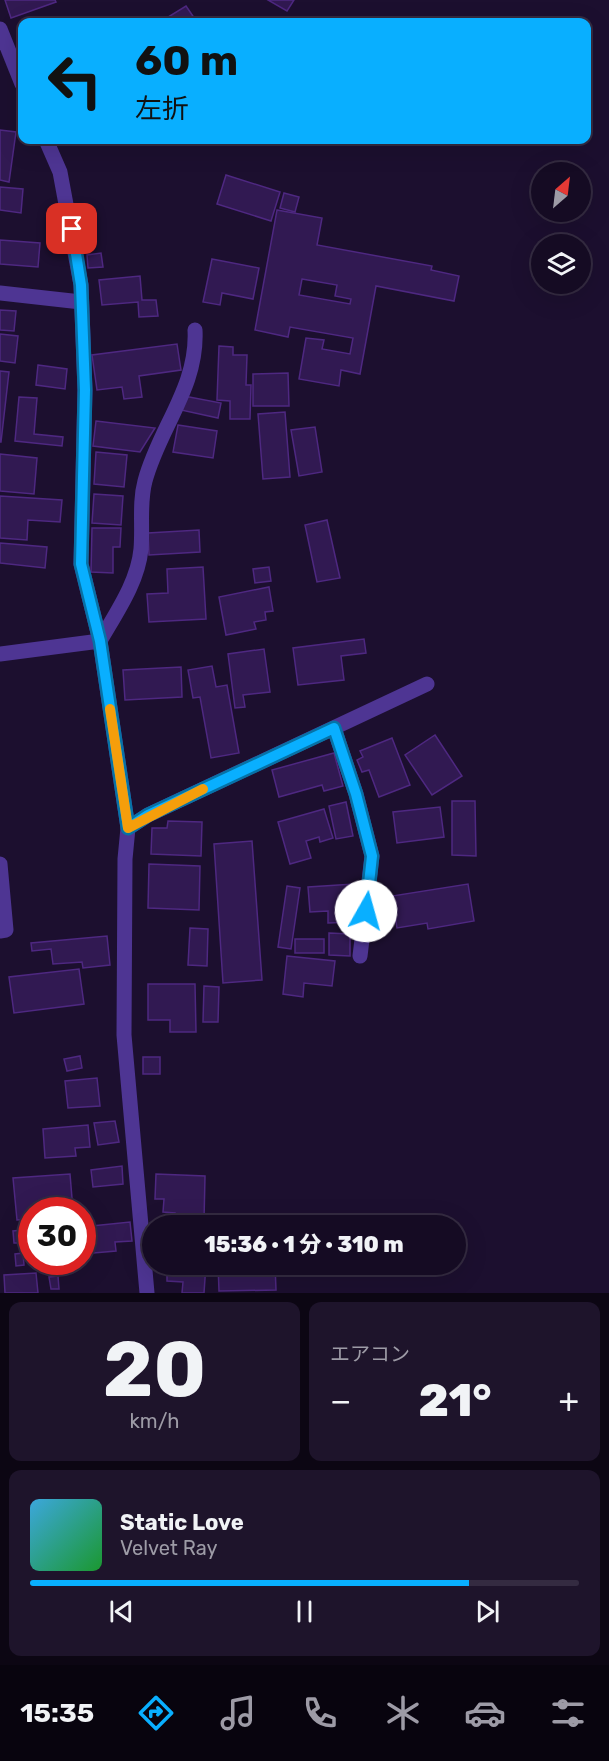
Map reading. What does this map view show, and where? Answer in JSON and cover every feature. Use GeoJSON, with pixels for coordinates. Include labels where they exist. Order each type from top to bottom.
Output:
{"type":"FeatureCollection","features":[{"type":"Feature","properties":{"kind":"street"},"geometry":{"type":"LineString","coordinates":[[0,29],[18,74]]}},
{"type":"Feature","properties":{"kind":"street"},"geometry":{"type":"LineString","coordinates":[[48,144],[60,172],[72,229],[81,302],[85,390],[81,564],[100,641],[128,828],[125,859],[124,1035],[147,1293]]}},
{"type":"Feature","properties":{"kind":"street"},"geometry":{"type":"LineString","coordinates":[[0,293],[81,302]]}},
{"type":"Feature","properties":{"kind":"street"},"geometry":{"type":"LineString","coordinates":[[100,641],[131,586],[141,550],[141,518],[145,481],[189,380],[196,351],[195,330]]}},
{"type":"Feature","properties":{"kind":"street"},"geometry":{"type":"LineString","coordinates":[[0,654],[100,641]]}},
{"type":"Feature","properties":{"kind":"street"},"geometry":{"type":"LineString","coordinates":[[128,828],[148,815],[427,684]]}},
{"type":"Feature","properties":{"kind":"street"},"geometry":{"type":"LineString","coordinates":[[334,728],[356,794],[372,856],[360,956]]}},
{"type":"Feature","properties":{"kind":"street"},"geometry":{"type":"LineString","coordinates":[[0,864],[6,930],[0,931]]}},
{"type":"Feature","properties":{"kind":"building"},"geometry":{"type":"Polygon","coordinates":[[[5,0],[55,0],[56,2],[11,18],[5,0]]]}},
{"type":"Feature","properties":{"kind":"building"},"geometry":{"type":"Polygon","coordinates":[[[268,0],[294,0],[287,11],[268,0]]]}},
{"type":"Feature","properties":{"kind":"building"},"geometry":{"type":"Polygon","coordinates":[[[186,6],[194,18],[166,18],[186,6]]]}},
{"type":"Feature","properties":{"kind":"building"},"geometry":{"type":"Polygon","coordinates":[[[0,130],[16,132],[9,182],[0,180],[0,130]]]}},
{"type":"Feature","properties":{"kind":"building"},"geometry":{"type":"Polygon","coordinates":[[[226,175],[280,192],[271,221],[217,204],[226,175]]]}},
{"type":"Feature","properties":{"kind":"building"},"geometry":{"type":"Polygon","coordinates":[[[0,187],[23,189],[21,213],[0,210],[0,187]]]}},
{"type":"Feature","properties":{"kind":"building"},"geometry":{"type":"Polygon","coordinates":[[[284,193],[299,197],[295,212],[280,208],[284,193]]]}},
{"type":"Feature","properties":{"kind":"building"},"geometry":{"type":"Polygon","coordinates":[[[277,210],[322,218],[317,245],[432,266],[431,270],[459,276],[454,301],[376,286],[360,374],[341,370],[339,386],[299,379],[306,338],[324,340],[322,349],[350,354],[353,338],[290,327],[288,337],[255,330],[277,210]],[[302,279],[299,295],[350,304],[351,299],[335,296],[337,285],[302,279]]]}},
{"type":"Feature","properties":{"kind":"building"},"geometry":{"type":"Polygon","coordinates":[[[0,240],[40,243],[38,267],[0,264],[0,240]]]}},
{"type":"Feature","properties":{"kind":"building"},"geometry":{"type":"Polygon","coordinates":[[[101,253],[103,267],[88,268],[87,255],[101,253]]]}},
{"type":"Feature","properties":{"kind":"building"},"geometry":{"type":"Polygon","coordinates":[[[212,259],[259,268],[253,299],[222,293],[220,305],[203,302],[212,259]]]}},
{"type":"Feature","properties":{"kind":"building"},"geometry":{"type":"Polygon","coordinates":[[[140,276],[142,300],[156,300],[158,316],[139,317],[138,302],[102,305],[99,280],[140,276]]]}},
{"type":"Feature","properties":{"kind":"building"},"geometry":{"type":"Polygon","coordinates":[[[0,310],[16,311],[14,331],[0,330],[0,310]]]}},
{"type":"Feature","properties":{"kind":"building"},"geometry":{"type":"Polygon","coordinates":[[[0,334],[18,336],[15,363],[0,361],[0,334]]]}},
{"type":"Feature","properties":{"kind":"building"},"geometry":{"type":"Polygon","coordinates":[[[177,344],[181,370],[139,376],[142,397],[124,399],[122,387],[97,390],[92,355],[177,344]]]}},
{"type":"Feature","properties":{"kind":"building"},"geometry":{"type":"Polygon","coordinates":[[[219,346],[233,347],[233,355],[247,355],[246,385],[251,385],[250,419],[230,419],[230,401],[217,400],[219,346]]]}},
{"type":"Feature","properties":{"kind":"building"},"geometry":{"type":"Polygon","coordinates":[[[38,365],[67,369],[65,389],[36,385],[38,365]]]}},
{"type":"Feature","properties":{"kind":"building"},"geometry":{"type":"Polygon","coordinates":[[[0,371],[9,372],[1,442],[0,442],[0,371]]]}},
{"type":"Feature","properties":{"kind":"building"},"geometry":{"type":"Polygon","coordinates":[[[288,373],[289,406],[253,406],[253,374],[288,373]]]}},
{"type":"Feature","properties":{"kind":"building"},"geometry":{"type":"Polygon","coordinates":[[[184,396],[221,403],[218,418],[181,410],[184,396]]]}},
{"type":"Feature","properties":{"kind":"building"},"geometry":{"type":"Polygon","coordinates":[[[19,397],[37,398],[34,434],[63,437],[62,446],[15,441],[19,397]]]}},
{"type":"Feature","properties":{"kind":"building"},"geometry":{"type":"Polygon","coordinates":[[[285,412],[290,477],[263,479],[258,414],[285,412]]]}},
{"type":"Feature","properties":{"kind":"building"},"geometry":{"type":"Polygon","coordinates":[[[96,421],[155,428],[140,452],[93,446],[96,421]]]}},
{"type":"Feature","properties":{"kind":"building"},"geometry":{"type":"Polygon","coordinates":[[[178,425],[217,431],[213,458],[173,452],[178,425]]]}},
{"type":"Feature","properties":{"kind":"building"},"geometry":{"type":"Polygon","coordinates":[[[315,427],[322,472],[299,476],[291,430],[315,427]]]}},
{"type":"Feature","properties":{"kind":"building"},"geometry":{"type":"Polygon","coordinates":[[[96,452],[127,455],[124,487],[94,484],[96,452]]]}},
{"type":"Feature","properties":{"kind":"building"},"geometry":{"type":"Polygon","coordinates":[[[0,454],[37,458],[34,494],[0,491],[0,454]]]}},
{"type":"Feature","properties":{"kind":"building"},"geometry":{"type":"Polygon","coordinates":[[[94,494],[123,496],[121,525],[92,523],[94,494]]]}},
{"type":"Feature","properties":{"kind":"building"},"geometry":{"type":"Polygon","coordinates":[[[0,496],[62,500],[60,522],[28,520],[27,540],[0,538],[0,496]]]}},
{"type":"Feature","properties":{"kind":"building"},"geometry":{"type":"Polygon","coordinates":[[[327,520],[340,578],[317,582],[305,525],[327,520]]]}},
{"type":"Feature","properties":{"kind":"building"},"geometry":{"type":"Polygon","coordinates":[[[92,528],[121,528],[120,547],[113,547],[113,573],[91,572],[92,528]]]}},
{"type":"Feature","properties":{"kind":"building"},"geometry":{"type":"Polygon","coordinates":[[[199,530],[200,552],[149,555],[148,533],[199,530]]]}},
{"type":"Feature","properties":{"kind":"building"},"geometry":{"type":"Polygon","coordinates":[[[0,543],[47,547],[45,568],[0,563],[0,543]]]}},
{"type":"Feature","properties":{"kind":"building"},"geometry":{"type":"Polygon","coordinates":[[[203,567],[206,619],[149,622],[147,594],[168,593],[167,569],[203,567]]]}},
{"type":"Feature","properties":{"kind":"building"},"geometry":{"type":"Polygon","coordinates":[[[269,567],[271,581],[255,583],[253,569],[269,567]]]}},
{"type":"Feature","properties":{"kind":"building"},"geometry":{"type":"Polygon","coordinates":[[[269,587],[273,611],[265,612],[266,620],[254,622],[256,629],[226,635],[219,597],[269,587]]]}},
{"type":"Feature","properties":{"kind":"building"},"geometry":{"type":"Polygon","coordinates":[[[364,639],[366,653],[341,656],[344,680],[298,685],[293,648],[364,639]]]}},
{"type":"Feature","properties":{"kind":"building"},"geometry":{"type":"Polygon","coordinates":[[[264,649],[270,692],[243,695],[245,707],[235,708],[228,654],[264,649]]]}},
{"type":"Feature","properties":{"kind":"building"},"geometry":{"type":"Polygon","coordinates":[[[212,666],[216,687],[227,685],[239,753],[211,758],[200,697],[193,698],[188,670],[212,666]]]}},
{"type":"Feature","properties":{"kind":"building"},"geometry":{"type":"Polygon","coordinates":[[[181,667],[182,697],[125,700],[123,670],[181,667]]]}},
{"type":"Feature","properties":{"kind":"building"},"geometry":{"type":"Polygon","coordinates":[[[435,735],[462,776],[432,795],[405,755],[435,735]]]}},
{"type":"Feature","properties":{"kind":"building"},"geometry":{"type":"Polygon","coordinates":[[[392,738],[410,785],[379,797],[369,770],[362,772],[357,760],[363,757],[360,751],[392,738]]]}},
{"type":"Feature","properties":{"kind":"building"},"geometry":{"type":"Polygon","coordinates":[[[334,753],[343,786],[324,791],[322,785],[279,797],[272,770],[334,753]]]}},
{"type":"Feature","properties":{"kind":"building"},"geometry":{"type":"Polygon","coordinates":[[[452,801],[475,801],[476,856],[452,855],[452,801]]]}},
{"type":"Feature","properties":{"kind":"building"},"geometry":{"type":"Polygon","coordinates":[[[346,802],[353,836],[336,839],[329,806],[346,802]]]}},
{"type":"Feature","properties":{"kind":"building"},"geometry":{"type":"Polygon","coordinates":[[[440,807],[444,837],[397,843],[393,812],[440,807]]]}},
{"type":"Feature","properties":{"kind":"building"},"geometry":{"type":"Polygon","coordinates":[[[324,809],[333,838],[320,842],[319,837],[306,841],[311,858],[290,864],[278,822],[324,809]]]}},
{"type":"Feature","properties":{"kind":"building"},"geometry":{"type":"Polygon","coordinates":[[[168,821],[202,822],[201,856],[151,854],[152,828],[167,828],[168,821]]]}},
{"type":"Feature","properties":{"kind":"building"},"geometry":{"type":"Polygon","coordinates":[[[252,841],[262,980],[223,983],[214,844],[252,841]]]}},
{"type":"Feature","properties":{"kind":"building"},"geometry":{"type":"Polygon","coordinates":[[[149,864],[200,866],[199,910],[148,908],[149,864]]]}},
{"type":"Feature","properties":{"kind":"building"},"geometry":{"type":"Polygon","coordinates":[[[354,884],[356,922],[328,923],[328,911],[310,912],[308,887],[354,884]]]}},
{"type":"Feature","properties":{"kind":"building"},"geometry":{"type":"Polygon","coordinates":[[[468,884],[474,921],[428,929],[427,923],[397,928],[392,896],[468,884]]]}},
{"type":"Feature","properties":{"kind":"building"},"geometry":{"type":"Polygon","coordinates":[[[287,886],[300,888],[291,949],[278,947],[287,886]]]}},
{"type":"Feature","properties":{"kind":"building"},"geometry":{"type":"Polygon","coordinates":[[[190,928],[208,929],[207,966],[188,965],[190,928]]]}},
{"type":"Feature","properties":{"kind":"building"},"geometry":{"type":"Polygon","coordinates":[[[329,933],[350,934],[350,956],[329,955],[329,933]]]}},
{"type":"Feature","properties":{"kind":"building"},"geometry":{"type":"Polygon","coordinates":[[[107,936],[110,965],[83,968],[82,962],[53,964],[51,949],[32,951],[31,943],[107,936]]]}},
{"type":"Feature","properties":{"kind":"building"},"geometry":{"type":"Polygon","coordinates":[[[295,939],[324,939],[324,953],[295,953],[295,939]]]}},
{"type":"Feature","properties":{"kind":"building"},"geometry":{"type":"Polygon","coordinates":[[[287,956],[335,961],[332,986],[304,983],[303,997],[283,994],[287,956]]]}},
{"type":"Feature","properties":{"kind":"building"},"geometry":{"type":"Polygon","coordinates":[[[79,969],[84,1004],[14,1013],[9,977],[79,969]]]}},
{"type":"Feature","properties":{"kind":"building"},"geometry":{"type":"Polygon","coordinates":[[[148,984],[195,984],[196,1032],[170,1032],[170,1020],[148,1020],[148,984]]]}},
{"type":"Feature","properties":{"kind":"building"},"geometry":{"type":"Polygon","coordinates":[[[204,986],[219,987],[218,1022],[203,1022],[204,986]]]}},
{"type":"Feature","properties":{"kind":"building"},"geometry":{"type":"Polygon","coordinates":[[[80,1056],[82,1068],[67,1071],[64,1059],[80,1056]]]}},
{"type":"Feature","properties":{"kind":"building"},"geometry":{"type":"Polygon","coordinates":[[[143,1057],[160,1057],[160,1074],[143,1074],[143,1057]]]}},
{"type":"Feature","properties":{"kind":"building"},"geometry":{"type":"Polygon","coordinates":[[[97,1078],[100,1106],[68,1108],[65,1081],[97,1078]]]}},
{"type":"Feature","properties":{"kind":"building"},"geometry":{"type":"Polygon","coordinates":[[[115,1121],[119,1142],[98,1145],[94,1123],[115,1121]]]}},
{"type":"Feature","properties":{"kind":"building"},"geometry":{"type":"Polygon","coordinates":[[[88,1125],[90,1147],[75,1148],[76,1156],[45,1158],[43,1129],[88,1125]]]}},
{"type":"Feature","properties":{"kind":"building"},"geometry":{"type":"Polygon","coordinates":[[[122,1166],[123,1184],[93,1187],[91,1170],[122,1166]]]}},
{"type":"Feature","properties":{"kind":"building"},"geometry":{"type":"Polygon","coordinates":[[[70,1174],[72,1197],[18,1197],[17,1220],[13,1178],[70,1174]]]}},
{"type":"Feature","properties":{"kind":"building"},"geometry":{"type":"Polygon","coordinates":[[[156,1174],[205,1176],[204,1215],[175,1215],[175,1213],[163,1212],[164,1199],[155,1199],[156,1174]]]}},
{"type":"Feature","properties":{"kind":"building"},"geometry":{"type":"Polygon","coordinates":[[[130,1222],[132,1241],[115,1242],[116,1251],[96,1253],[96,1226],[130,1222]]]}},
{"type":"Feature","properties":{"kind":"building"},"geometry":{"type":"Polygon","coordinates":[[[18,1230],[18,1243],[14,1243],[13,1231],[18,1230]]]}},
{"type":"Feature","properties":{"kind":"building"},"geometry":{"type":"Polygon","coordinates":[[[15,1254],[18,1254],[18,1266],[16,1266],[15,1254]]]}},
{"type":"Feature","properties":{"kind":"building"},"geometry":{"type":"Polygon","coordinates":[[[4,1275],[36,1275],[38,1293],[5,1293],[4,1275]]]}},
{"type":"Feature","properties":{"kind":"building"},"geometry":{"type":"Polygon","coordinates":[[[167,1275],[205,1275],[204,1293],[182,1293],[183,1282],[167,1281],[167,1275]]]}},
{"type":"Feature","properties":{"kind":"building"},"geometry":{"type":"Polygon","coordinates":[[[218,1275],[275,1275],[276,1290],[219,1291],[218,1275]]]}},
{"type":"Feature","properties":{"kind":"building"},"geometry":{"type":"Polygon","coordinates":[[[58,1276],[59,1289],[51,1289],[49,1277],[58,1276]]]}},
{"type":"Feature","properties":{"kind":"slow traffic"},"geometry":{"type":"LineString","coordinates":[[110,709],[128,828],[148,815],[203,789]]}},
{"type":"Feature","properties":{"kind":"route"},"geometry":{"type":"LineString","coordinates":[[72,229],[81,285],[85,390],[81,564],[100,641],[128,828],[148,815],[334,728],[356,794],[372,856],[366,911]]}}]}
